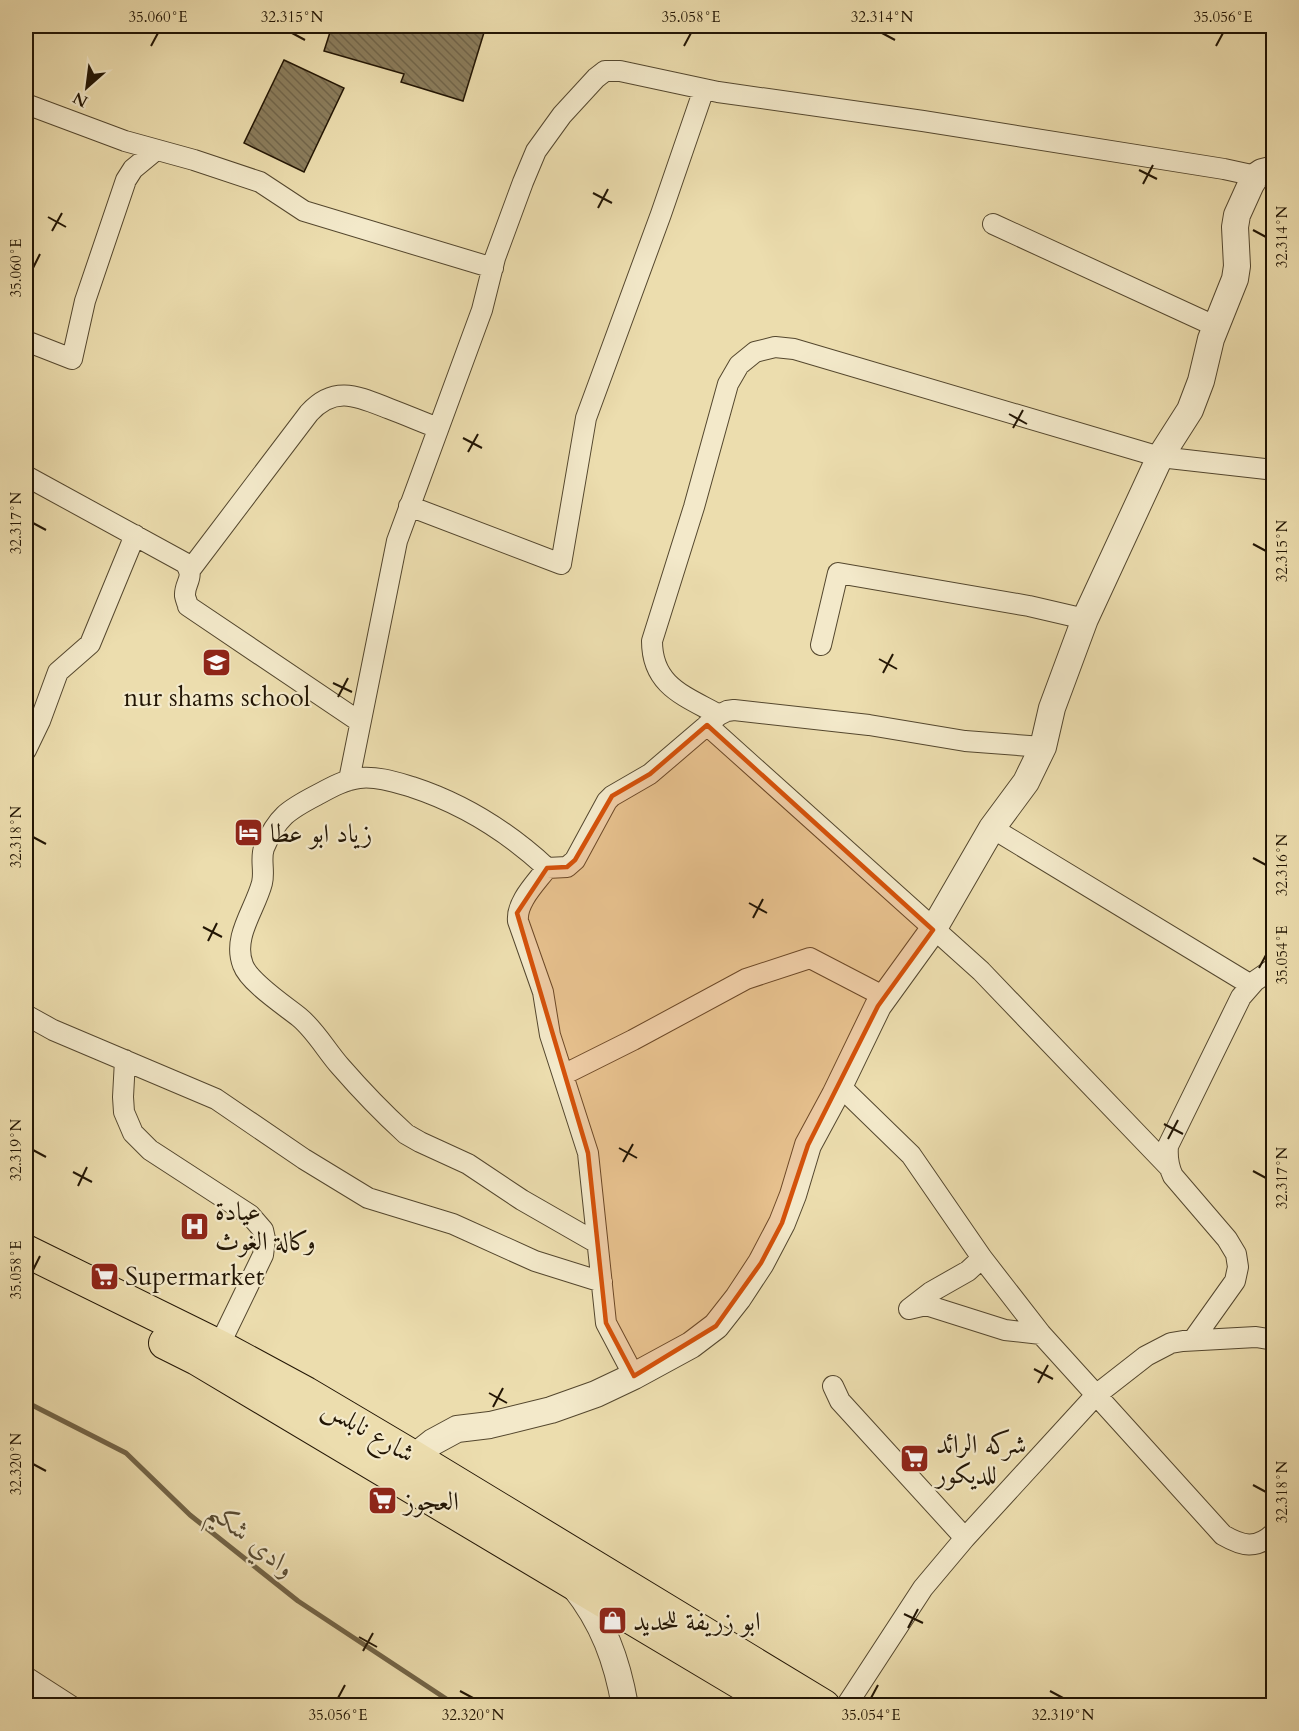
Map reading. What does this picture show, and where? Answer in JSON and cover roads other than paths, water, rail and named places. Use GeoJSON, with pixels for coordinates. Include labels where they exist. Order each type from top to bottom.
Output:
{"type":"FeatureCollection","features":[{"type":"Feature","properties":{"kind":"main road","name":"شارع نابلس"},"geometry":{"type":"LineString","coordinates":[[26,1251],[219,1346],[306,1393],[824,1706]]}},
{"type":"Feature","properties":{"kind":"main road","name":"شارع نابلس"},"geometry":{"type":"LineString","coordinates":[[26,1272],[197,1359],[779,1706]]}},
{"type":"Feature","properties":{"kind":"street"},"geometry":{"type":"LineString","coordinates":[[349,780],[397,541],[482,310],[493,268],[523,182],[536,152],[562,116],[605,71],[620,71],[755,98],[923,121],[1212,167],[1265,172]]}},
{"type":"Feature","properties":{"kind":"street"},"geometry":{"type":"LineString","coordinates":[[409,506],[561,564],[586,418],[704,89]]}},
{"type":"Feature","properties":{"kind":"street"},"geometry":{"type":"LineString","coordinates":[[26,104],[125,141],[194,160],[260,182],[304,211],[493,268]]}},
{"type":"Feature","properties":{"kind":"street"},"geometry":{"type":"LineString","coordinates":[[26,341],[72,359],[86,301],[126,180],[133,169],[156,150]]}},
{"type":"Feature","properties":{"kind":"street"},"geometry":{"type":"LineString","coordinates":[[414,1457],[433,1442],[457,1429],[490,1425],[551,1410],[596,1394],[634,1376],[691,1345],[716,1326],[738,1298],[761,1263],[782,1223],[808,1145],[840,1086],[878,1006],[933,930],[992,828],[1026,782],[1043,747],[1052,708],[1085,620],[1160,457],[1190,410],[1201,381],[1211,339],[1235,279],[1237,215],[1251,184],[1265,172]]}},
{"type":"Feature","properties":{"kind":"street"},"geometry":{"type":"LineString","coordinates":[[993,224],[1216,327]]}},
{"type":"Feature","properties":{"kind":"street"},"geometry":{"type":"LineString","coordinates":[[1169,1167],[981,971],[933,930],[713,720],[664,680],[654,662],[652,641],[694,507],[728,384],[739,365],[755,352],[775,347],[794,349],[1160,457],[1274,470]]}},
{"type":"Feature","properties":{"kind":"street"},"geometry":{"type":"LineString","coordinates":[[190,570],[309,413],[321,401],[343,394],[359,397],[438,428]]}},
{"type":"Feature","properties":{"kind":"street"},"geometry":{"type":"LineString","coordinates":[[26,476],[185,563],[190,570],[184,597],[188,606],[360,722]]}},
{"type":"Feature","properties":{"kind":"street"},"geometry":{"type":"LineString","coordinates":[[26,750],[40,721],[57,672],[90,644],[135,535]]}},
{"type":"Feature","properties":{"kind":"street"},"geometry":{"type":"LineString","coordinates":[[821,645],[838,573],[1029,606],[1085,620]]}},
{"type":"Feature","properties":{"kind":"street"},"geometry":{"type":"LineString","coordinates":[[597,1243],[522,1200],[468,1164],[406,1134],[340,1065],[302,1019],[260,986],[243,967],[240,954],[242,933],[261,887],[263,850],[273,829],[287,812],[333,786],[349,780],[359,778],[384,780],[452,802],[496,826],[547,868],[567,867],[575,860],[607,801],[612,796],[650,774],[713,720],[727,711],[869,725],[964,741],[1043,747]]}},
{"type":"Feature","properties":{"kind":"street"},"geometry":{"type":"LineString","coordinates":[[992,828],[1251,985]]}},
{"type":"Feature","properties":{"kind":"street"},"geometry":{"type":"LineString","coordinates":[[547,868],[522,903],[517,913],[518,921],[543,992],[550,1035],[588,1153],[606,1323],[634,1376]]}},
{"type":"Feature","properties":{"kind":"street"},"geometry":{"type":"LineString","coordinates":[[563,1075],[746,979],[810,958],[885,997]]}},
{"type":"Feature","properties":{"kind":"street"},"geometry":{"type":"LineString","coordinates":[[1193,1340],[1235,1281],[1238,1268],[1236,1254],[1227,1239],[1173,1176],[1167,1156],[1168,1146],[1241,997],[1251,985],[1274,968]]}},
{"type":"Feature","properties":{"kind":"street"},"geometry":{"type":"LineString","coordinates":[[26,1015],[53,1030],[216,1100],[304,1159],[368,1198],[453,1224],[535,1261],[602,1282]]}},
{"type":"Feature","properties":{"kind":"street"},"geometry":{"type":"LineString","coordinates":[[124,1060],[124,1112],[133,1133],[150,1150],[250,1215],[263,1230],[265,1239],[263,1255],[219,1346]]}},
{"type":"Feature","properties":{"kind":"street"},"geometry":{"type":"LineString","coordinates":[[840,1086],[911,1155],[982,1258],[1041,1334],[1223,1535],[1236,1543],[1255,1545],[1268,1539],[1274,1533]]}},
{"type":"Feature","properties":{"kind":"street"},"geometry":{"type":"LineString","coordinates":[[982,1258],[968,1271],[931,1292],[909,1309],[926,1305],[1005,1330],[1041,1334]]}},
{"type":"Feature","properties":{"kind":"street"},"geometry":{"type":"LineString","coordinates":[[846,1706],[923,1588],[965,1538],[1096,1395],[1146,1356],[1171,1343],[1256,1337],[1274,1340]]}},
{"type":"Feature","properties":{"kind":"street"},"geometry":{"type":"LineString","coordinates":[[833,1386],[840,1401],[965,1538]]}},
{"type":"Feature","properties":{"kind":"street"},"geometry":{"type":"LineString","coordinates":[[570,1581],[590,1606],[600,1625],[608,1643],[623,1693]]}},
{"type":"Feature","properties":{"kind":"street"},"geometry":{"type":"LineString","coordinates":[[623,1693],[624,1613]]}},
{"type":"Feature","properties":{"kind":"street"},"geometry":{"type":"LineString","coordinates":[[26,1677],[71,1706]]}},
{"type":"Feature","properties":{"kind":"street"},"geometry":{"type":"LineString","coordinates":[[26,1700],[34,1706]]}},
{"type":"Feature","properties":{"kind":"waterway","name":"وادي شكيم"},"geometry":{"type":"LineString","coordinates":[[26,1402],[126,1453],[190,1515],[298,1601],[457,1706]]}},
{"type":"Feature","properties":{"kind":"place","name":"nur shams school"},"geometry":{"type":"Point","coordinates":[217,663]}},
{"type":"Feature","properties":{"kind":"place","name":"زياد ابو عطا"},"geometry":{"type":"Point","coordinates":[249,833]}},
{"type":"Feature","properties":{"kind":"place","name":"عيادة وكالة الغوث"},"geometry":{"type":"Point","coordinates":[194,1226]}},
{"type":"Feature","properties":{"kind":"place","name":"Supermarket"},"geometry":{"type":"Point","coordinates":[104,1276]}},
{"type":"Feature","properties":{"kind":"place","name":"شركه الرائد للديكور"},"geometry":{"type":"Point","coordinates":[915,1459]}},
{"type":"Feature","properties":{"kind":"place","name":"العجوز"},"geometry":{"type":"Point","coordinates":[383,1501]}},
{"type":"Feature","properties":{"kind":"place","name":"ابو زريفة للحديد"},"geometry":{"type":"Point","coordinates":[612,1621]}}]}
